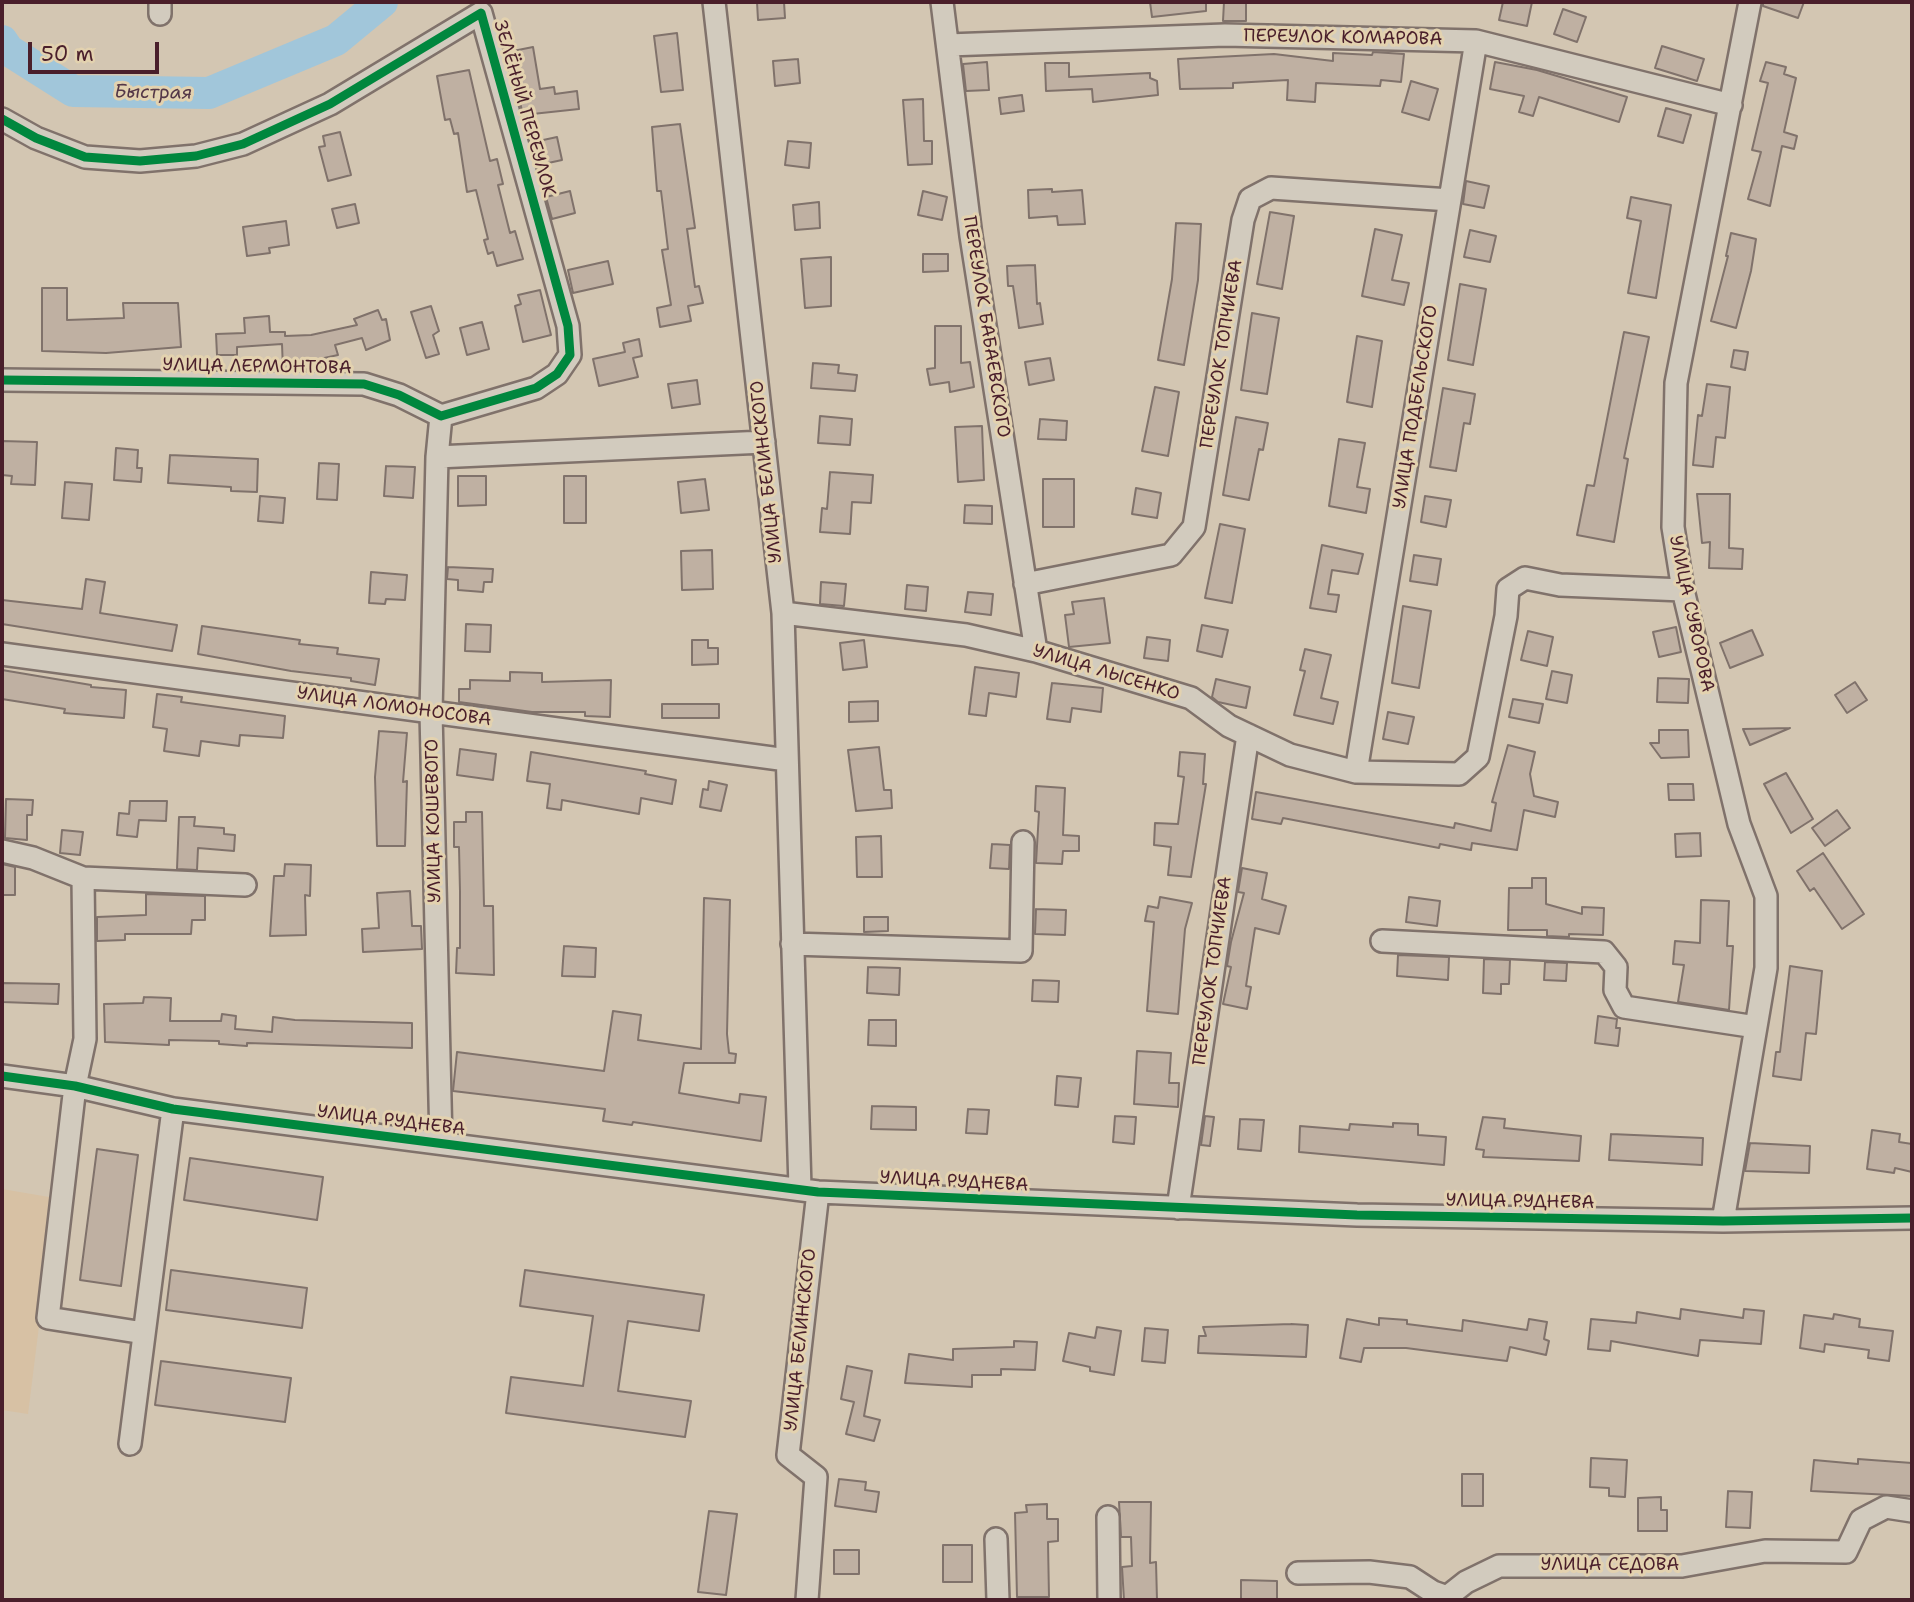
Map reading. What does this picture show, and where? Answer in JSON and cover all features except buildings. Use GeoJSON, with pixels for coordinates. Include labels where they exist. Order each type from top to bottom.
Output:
{"type":"FeatureCollection","features":[{"type":"Feature","properties":{"kind":"street","name":"УЛИЦА БЕЛИНСКОГО"},"geometry":{"type":"LineString","coordinates":[[714,2],[783,613],[792,944],[809,1190],[788,1455],[816,1477],[807,1600]]}},
{"type":"Feature","properties":{"kind":"street","name":"ПЕРЕУЛОК БАБАЕВСКОГО"},"geometry":{"type":"LineString","coordinates":[[942,2],[971,236],[1036,651]]}},
{"type":"Feature","properties":{"kind":"street","name":"УЛИЦА СУВОРОВА"},"geometry":{"type":"LineString","coordinates":[[1723,1221],[1766,968],[1766,896],[1739,824],[1683,590],[1673,527],[1676,383],[1750,2]]}},
{"type":"Feature","properties":{"kind":"street","name":"ЗЕЛЁНЫЙ ПЕРЕУЛОК"},"geometry":{"type":"LineString","coordinates":[[2,119],[36,138],[85,157],[140,161],[197,156],[243,144],[330,104],[481,12],[568,326],[570,355],[557,374],[536,388],[441,416]]}},
{"type":"Feature","properties":{"kind":"street","name":"ПЕРЕУЛОК КОМАРОВА"},"geometry":{"type":"LineString","coordinates":[[948,45],[1225,35],[1476,41],[1731,105]]}},
{"type":"Feature","properties":{"kind":"street","name":"УЛИЦА ПОДБЕЛЬСКОГО"},"geometry":{"type":"LineString","coordinates":[[1356,772],[1476,41]]}},
{"type":"Feature","properties":{"kind":"street","name":"ПЕРЕУЛОК ТОПЧИЕВА"},"geometry":{"type":"LineString","coordinates":[[1025,584],[1171,555],[1194,527],[1243,219],[1250,199],[1271,188],[1450,200]]}},
{"type":"Feature","properties":{"kind":"street","name":"УЛИЦА ЛЕРМОНТОВА"},"geometry":{"type":"LineString","coordinates":[[2,380],[364,384],[399,395],[441,416]]}},
{"type":"Feature","properties":{"kind":"street","name":"УЛИЦА КОШЕВОГО"},"geometry":{"type":"LineString","coordinates":[[441,416],[437,457],[431,712],[441,1143]]}},
{"type":"Feature","properties":{"kind":"street"},"geometry":{"type":"LineString","coordinates":[[437,457],[764,442]]}},
{"type":"Feature","properties":{"kind":"street","name":"УЛИЦА ЛЫСЕНКО"},"geometry":{"type":"LineString","coordinates":[[783,613],[966,635],[1036,651],[1191,698],[1229,726],[1290,755],[1356,772],[1459,774],[1478,757],[1506,616],[1508,589],[1525,578],[1560,585],[1683,590]]}},
{"type":"Feature","properties":{"kind":"street","name":"УЛИЦА ЛОМОНОСОВА"},"geometry":{"type":"LineString","coordinates":[[2,654],[787,760]]}},
{"type":"Feature","properties":{"kind":"street","name":"ПЕРЕУЛОК ТОПЧИЕВА"},"geometry":{"type":"LineString","coordinates":[[1178,1208],[1248,735]]}},
{"type":"Feature","properties":{"kind":"street"},"geometry":{"type":"LineString","coordinates":[[792,944],[1021,951],[1023,842]]}},
{"type":"Feature","properties":{"kind":"street"},"geometry":{"type":"LineString","coordinates":[[2,851],[33,858],[83,878],[245,885]]}},
{"type":"Feature","properties":{"kind":"street"},"geometry":{"type":"LineString","coordinates":[[83,878],[85,1039],[75,1086],[48,1318],[144,1333]]}},
{"type":"Feature","properties":{"kind":"street"},"geometry":{"type":"LineString","coordinates":[[1382,941],[1604,952],[1616,967],[1615,990],[1623,1007],[1756,1027]]}},
{"type":"Feature","properties":{"kind":"street","name":"УЛИЦА РУДНЕВА"},"geometry":{"type":"LineString","coordinates":[[2,1076],[75,1086],[173,1109],[809,1190],[1370,1216],[1723,1221],[1912,1218]]}},
{"type":"Feature","properties":{"kind":"street"},"geometry":{"type":"LineString","coordinates":[[130,1444],[173,1109]]}},
{"type":"Feature","properties":{"kind":"street","name":"УЛИЦА СЕДОВА"},"geometry":{"type":"LineString","coordinates":[[1298,1573],[1369,1572],[1410,1577],[1447,1599],[1466,1582],[1499,1566],[1682,1566],[1765,1551],[1846,1552],[1861,1520],[1886,1507],[1912,1511]]}},
{"type":"Feature","properties":{"kind":"street"},"geometry":{"type":"LineString","coordinates":[[1108,1517],[1109,1600]]}},
{"type":"Feature","properties":{"kind":"street"},"geometry":{"type":"LineString","coordinates":[[996,1539],[998,1600]]}},
{"type":"Feature","properties":{"kind":"shaded area"},"geometry":{"type":"Polygon","coordinates":[[[2,1189],[55,1198],[28,1414],[2,1410],[2,1189]]]}},
{"type":"Feature","properties":{"kind":"waterway","name":"Быстрая"},"geometry":{"type":"LineString","coordinates":[[2,41],[8,50],[73,91],[209,93],[336,40],[382,2]]}},
{"type":"Feature","properties":{"kind":"cycle path"},"geometry":{"type":"LineString","coordinates":[[2,119],[36,138],[85,157],[140,161],[196,156],[243,144],[330,104],[481,13],[568,326],[570,355],[557,374],[536,388],[441,416],[399,395],[364,384],[2,380]]}},
{"type":"Feature","properties":{"kind":"cycle path"},"geometry":{"type":"LineString","coordinates":[[2,1076],[75,1086],[173,1109],[818,1192],[1357,1215],[1723,1221],[1912,1218]]}}]}
